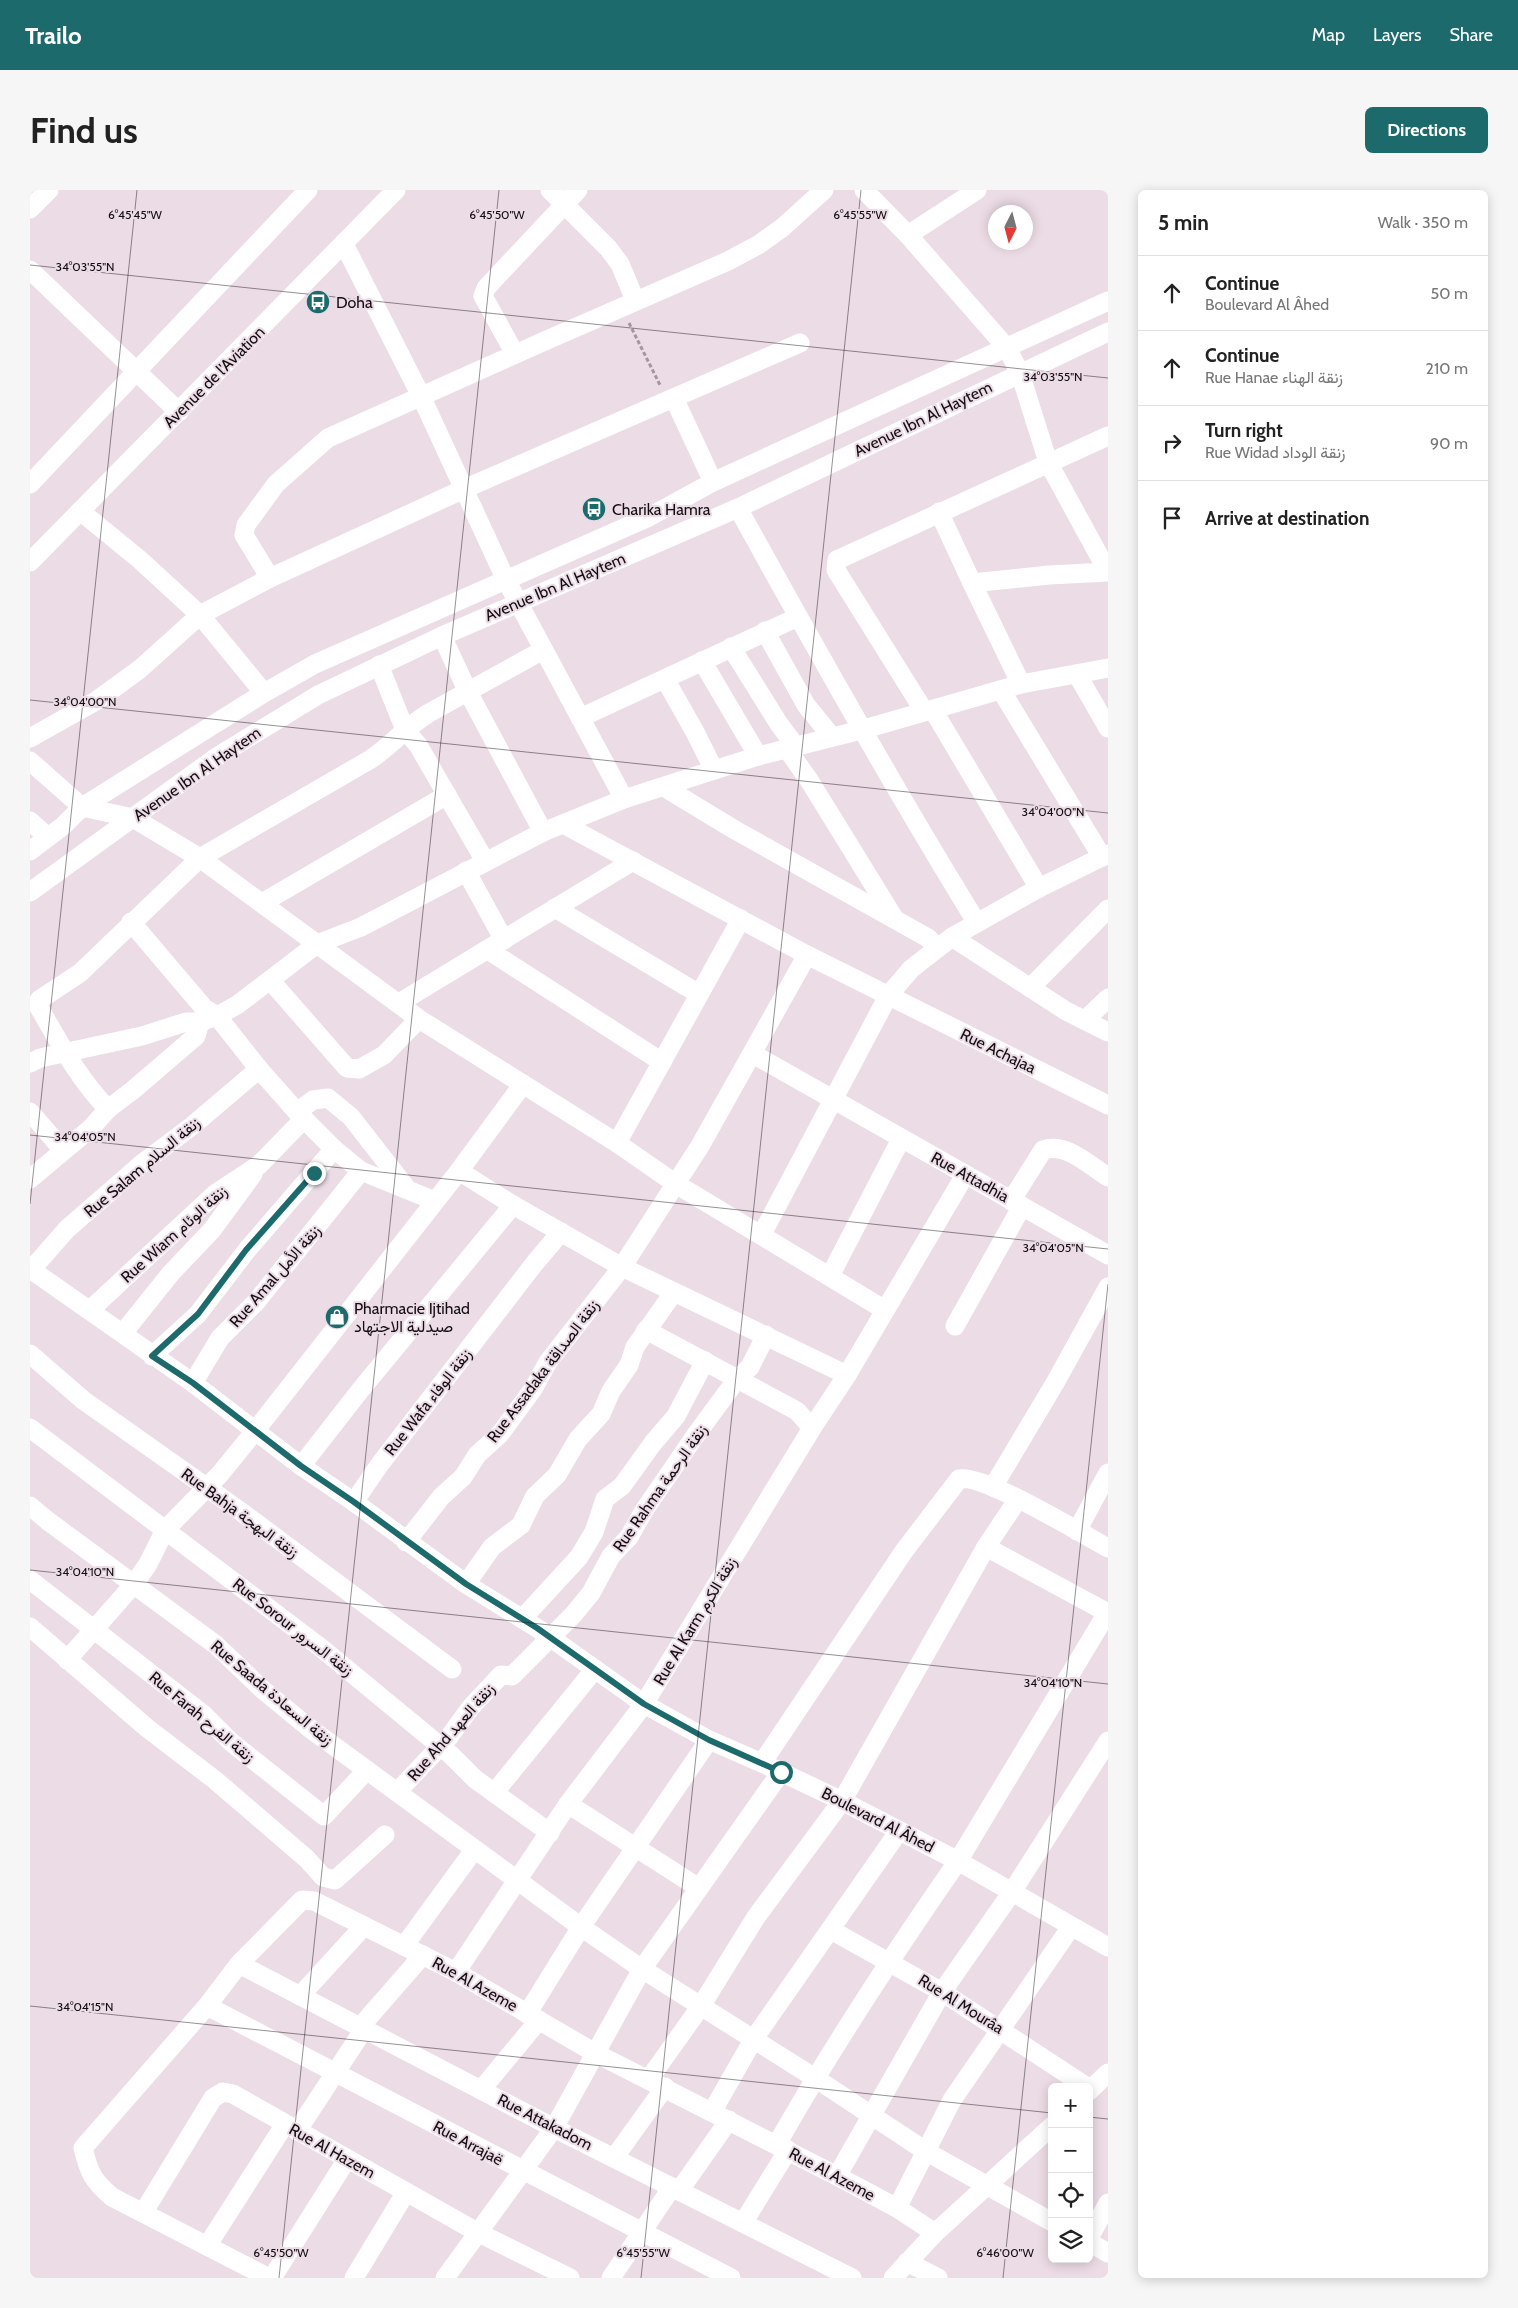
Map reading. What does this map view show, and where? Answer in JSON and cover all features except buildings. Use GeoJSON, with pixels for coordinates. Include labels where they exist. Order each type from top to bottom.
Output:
{"type":"FeatureCollection","features":[{"type":"Feature","properties":{"kind":"street"},"geometry":{"type":"LineString","coordinates":[[30,209],[49,190]]}},
{"type":"Feature","properties":{"kind":"street"},"geometry":{"type":"LineString","coordinates":[[30,484],[308,190]]}},
{"type":"Feature","properties":{"kind":"street","name":"Avenue de l'Aviation"},"geometry":{"type":"LineString","coordinates":[[30,562],[396,190]]}},
{"type":"Feature","properties":{"kind":"street"},"geometry":{"type":"LineString","coordinates":[[550,190],[562,204],[594,233],[620,264],[628,304]]}},
{"type":"Feature","properties":{"kind":"street"},"geometry":{"type":"LineString","coordinates":[[515,354],[483,296],[486,288],[562,204],[578,190]]}},
{"type":"Feature","properties":{"kind":"street"},"geometry":{"type":"LineString","coordinates":[[270,578],[244,535],[246,525],[276,484],[333,435],[628,304],[682,282],[758,245],[782,228],[824,190]]}},
{"type":"Feature","properties":{"kind":"street"},"geometry":{"type":"LineString","coordinates":[[864,190],[908,235],[1007,348],[1020,373],[1048,462],[1108,572],[1049,575],[972,583]]}},
{"type":"Feature","properties":{"kind":"street"},"geometry":{"type":"LineString","coordinates":[[908,235],[977,190]]}},
{"type":"Feature","properties":{"kind":"street"},"geometry":{"type":"LineString","coordinates":[[344,244],[421,396],[505,578],[624,799]]}},
{"type":"Feature","properties":{"kind":"street"},"geometry":{"type":"LineString","coordinates":[[30,270],[179,412]]}},
{"type":"Feature","properties":{"kind":"street","name":"Avenue Ibn Al Haytem"},"geometry":{"type":"LineString","coordinates":[[30,851],[82,808],[264,693],[342,651],[649,516],[713,482],[1108,301]]}},
{"type":"Feature","properties":{"kind":"street","name":"Avenue Ibn Al Haytem"},"geometry":{"type":"LineString","coordinates":[[30,892],[189,776],[260,728],[318,695],[442,636],[738,508],[1108,332]]}},
{"type":"Feature","properties":{"kind":"street"},"geometry":{"type":"LineString","coordinates":[[30,738],[96,701],[140,669],[200,615],[270,578],[464,489],[800,344]]}},
{"type":"Feature","properties":{"kind":"street"},"geometry":{"type":"LineString","coordinates":[[671,399],[713,482]]}},
{"type":"Feature","properties":{"kind":"street"},"geometry":{"type":"LineString","coordinates":[[1039,888],[928,710],[843,581],[836,566],[839,559],[1108,436]]}},
{"type":"Feature","properties":{"kind":"street"},"geometry":{"type":"LineString","coordinates":[[738,508],[861,730],[977,923]]}},
{"type":"Feature","properties":{"kind":"street"},"geometry":{"type":"LineString","coordinates":[[80,510],[139,559],[200,615],[264,693]]}},
{"type":"Feature","properties":{"kind":"street"},"geometry":{"type":"LineString","coordinates":[[939,512],[1021,684]]}},
{"type":"Feature","properties":{"kind":"street"},"geometry":{"type":"LineString","coordinates":[[580,718],[798,617]]}},
{"type":"Feature","properties":{"kind":"street"},"geometry":{"type":"LineString","coordinates":[[765,631],[806,705],[832,737]]}},
{"type":"Feature","properties":{"kind":"street"},"geometry":{"type":"LineString","coordinates":[[442,636],[468,692],[543,832]]}},
{"type":"Feature","properties":{"kind":"street"},"geometry":{"type":"LineString","coordinates":[[731,647],[779,724],[809,780],[894,919]]}},
{"type":"Feature","properties":{"kind":"street"},"geometry":{"type":"LineString","coordinates":[[108,1109],[97,1099],[66,1052],[37,1004],[39,1000],[80,973],[130,922],[200,858],[371,759],[387,748],[405,730],[429,713],[543,650]]}},
{"type":"Feature","properties":{"kind":"street"},"geometry":{"type":"LineString","coordinates":[[702,661],[758,756]]}},
{"type":"Feature","properties":{"kind":"street"},"geometry":{"type":"LineString","coordinates":[[379,665],[405,730],[418,745],[485,861]]}},
{"type":"Feature","properties":{"kind":"street"},"geometry":{"type":"LineString","coordinates":[[30,1063],[66,1052],[142,1036],[186,1022],[208,1019],[242,1001],[318,944],[360,927],[543,832],[624,799],[758,756],[861,730],[1021,684],[1108,668]]}},
{"type":"Feature","properties":{"kind":"street"},"geometry":{"type":"LineString","coordinates":[[1077,674],[1108,728]]}},
{"type":"Feature","properties":{"kind":"street"},"geometry":{"type":"LineString","coordinates":[[665,679],[696,732],[714,770]]}},
{"type":"Feature","properties":{"kind":"street"},"geometry":{"type":"LineString","coordinates":[[762,1234],[831,1100],[888,996],[912,969],[944,942],[1039,888],[1105,856],[1001,690]]}},
{"type":"Feature","properties":{"kind":"street"},"geometry":{"type":"LineString","coordinates":[[30,761],[82,808],[133,818],[200,858],[419,1019],[617,1143],[676,1184],[762,1234],[885,1310]]}},
{"type":"Feature","properties":{"kind":"street"},"geometry":{"type":"LineString","coordinates":[[664,787],[735,830],[928,938],[944,942],[1108,1032]]}},
{"type":"Feature","properties":{"kind":"street"},"geometry":{"type":"LineString","coordinates":[[262,903],[447,796]]}},
{"type":"Feature","properties":{"kind":"street"},"geometry":{"type":"LineString","coordinates":[[30,821],[48,837]]}},
{"type":"Feature","properties":{"kind":"street","name":"Rue Achajaa"},"geometry":{"type":"LineString","coordinates":[[563,824],[888,996],[1108,1105]]}},
{"type":"Feature","properties":{"kind":"street"},"geometry":{"type":"LineString","coordinates":[[399,1003],[633,861]]}},
{"type":"Feature","properties":{"kind":"street"},"geometry":{"type":"LineString","coordinates":[[466,871],[496,944],[662,1062]]}},
{"type":"Feature","properties":{"kind":"street"},"geometry":{"type":"LineString","coordinates":[[556,908],[699,994]]}},
{"type":"Feature","properties":{"kind":"street"},"geometry":{"type":"LineString","coordinates":[[1030,988],[1108,908]]}},
{"type":"Feature","properties":{"kind":"street"},"geometry":{"type":"LineString","coordinates":[[617,1143],[741,919]]}},
{"type":"Feature","properties":{"kind":"street"},"geometry":{"type":"LineString","coordinates":[[130,922],[204,1008],[208,1019],[334,1149],[361,1171],[435,1201]]}},
{"type":"Feature","properties":{"kind":"street","name":"Rue Assadaka زنقة الصداقة"},"geometry":{"type":"LineString","coordinates":[[406,1542],[441,1497],[463,1477],[476,1455],[500,1434],[532,1389],[548,1362],[622,1267],[700,1146],[753,1054],[807,954]]}},
{"type":"Feature","properties":{"kind":"street"},"geometry":{"type":"LineString","coordinates":[[270,980],[347,1068],[359,1069],[384,1055],[419,1019]]}},
{"type":"Feature","properties":{"kind":"street"},"geometry":{"type":"LineString","coordinates":[[1085,1020],[1108,998]]}},
{"type":"Feature","properties":{"kind":"street"},"geometry":{"type":"LineString","coordinates":[[30,1179],[92,1128],[108,1109],[196,1036],[208,1019]]}},
{"type":"Feature","properties":{"kind":"street","name":"Rue Attadhia"},"geometry":{"type":"LineString","coordinates":[[753,1054],[831,1100],[1108,1255]]}},
{"type":"Feature","properties":{"kind":"street","name":"Rue Salam زنقة السلام"},"geometry":{"type":"LineString","coordinates":[[30,1269],[67,1230],[144,1162],[192,1126],[258,1069]]}},
{"type":"Feature","properties":{"kind":"street"},"geometry":{"type":"LineString","coordinates":[[67,1660],[134,1584],[148,1564],[166,1530],[207,1488],[255,1431],[459,1171],[523,1084]]}},
{"type":"Feature","properties":{"kind":"street","name":"Rue Wiam زنقة الوئام"},"geometry":{"type":"LineString","coordinates":[[90,1310],[215,1194],[259,1165],[297,1126],[313,1100],[328,1098],[351,1118],[408,1190]]}},
{"type":"Feature","properties":{"kind":"street"},"geometry":{"type":"LineString","coordinates":[[30,1112],[63,1150]]}},
{"type":"Feature","properties":{"kind":"street"},"geometry":{"type":"LineString","coordinates":[[830,1276],[901,1139]]}},
{"type":"Feature","properties":{"kind":"street"},"geometry":{"type":"LineString","coordinates":[[955,1326],[1043,1150],[1062,1148],[1108,1177]]}},
{"type":"Feature","properties":{"kind":"street"},"geometry":{"type":"LineString","coordinates":[[152,1356],[198,1314],[246,1250],[334,1149]]}},
{"type":"Feature","properties":{"kind":"street"},"geometry":{"type":"LineString","coordinates":[[123,1334],[171,1273],[212,1230],[259,1165]]}},
{"type":"Feature","properties":{"kind":"street","name":"Rue Amal زنقة الأمل"},"geometry":{"type":"LineString","coordinates":[[193,1383],[220,1338],[256,1302],[361,1171]]}},
{"type":"Feature","properties":{"kind":"street"},"geometry":{"type":"LineString","coordinates":[[459,1171],[513,1205],[622,1267],[847,1375]]}},
{"type":"Feature","properties":{"kind":"street","name":"Rue Al Karm زنقة الكرم"},"geometry":{"type":"LineString","coordinates":[[456,1972],[515,1880],[550,1833],[568,1804],[644,1704],[812,1428],[847,1375],[965,1175]]}},
{"type":"Feature","properties":{"kind":"street"},"geometry":{"type":"LineString","coordinates":[[301,1466],[357,1394],[513,1205]]}},
{"type":"Feature","properties":{"kind":"street","name":"Rue Wafa زنقة الوفاء"},"geometry":{"type":"LineString","coordinates":[[354,1502],[380,1464],[534,1264],[561,1232]]}},
{"type":"Feature","properties":{"kind":"street","name":"Boulevard Al Âhed"},"geometry":{"type":"LineString","coordinates":[[30,1269],[193,1383],[301,1466],[354,1502],[406,1542],[466,1584],[551,1638],[644,1704],[709,1740],[762,1762],[958,1861],[1108,1947]]}},
{"type":"Feature","properties":{"kind":"street"},"geometry":{"type":"LineString","coordinates":[[993,1487],[1055,1383],[1108,1286]]}},
{"type":"Feature","properties":{"kind":"street"},"geometry":{"type":"LineString","coordinates":[[466,1584],[492,1547],[521,1525],[535,1496],[557,1475],[578,1439],[601,1414],[610,1391],[629,1365],[635,1346],[674,1292]]}},
{"type":"Feature","properties":{"kind":"street"},"geometry":{"type":"LineString","coordinates":[[646,1330],[797,1412],[812,1428]]}},
{"type":"Feature","properties":{"kind":"street","name":"Rue Rahma زنقة الرحمة"},"geometry":{"type":"LineString","coordinates":[[551,1638],[573,1615],[591,1592],[612,1556],[629,1537],[644,1509],[737,1379],[750,1367],[766,1335]]}},
{"type":"Feature","properties":{"kind":"street","name":"Rue Bahja زنقة البهجة"},"geometry":{"type":"LineString","coordinates":[[30,1354],[83,1400],[207,1488],[452,1669]]}},
{"type":"Feature","properties":{"kind":"street"},"geometry":{"type":"LineString","coordinates":[[522,1619],[579,1556],[594,1532],[605,1499],[622,1486],[653,1443],[676,1416],[705,1361]]}},
{"type":"Feature","properties":{"kind":"street","name":"Rue Sorour زنقة السرور"},"geometry":{"type":"LineString","coordinates":[[30,1428],[320,1647],[440,1747],[475,1779],[550,1833]]}},
{"type":"Feature","properties":{"kind":"street"},"geometry":{"type":"LineString","coordinates":[[1077,1531],[1108,1473]]}},
{"type":"Feature","properties":{"kind":"street"},"geometry":{"type":"LineString","coordinates":[[762,1762],[904,1551],[959,1479],[972,1479],[993,1487],[1108,1548]]}},
{"type":"Feature","properties":{"kind":"street"},"geometry":{"type":"LineString","coordinates":[[614,2158],[701,2006],[756,1917],[842,1801],[986,1547],[1018,1499]]}},
{"type":"Feature","properties":{"kind":"street","name":"Rue Saada زنقة السعادة"},"geometry":{"type":"LineString","coordinates":[[30,1506],[216,1645],[269,1694],[367,1770],[581,1927],[642,1969],[815,2078],[927,2152],[1048,2220]]}},
{"type":"Feature","properties":{"kind":"street"},"geometry":{"type":"LineString","coordinates":[[743,2223],[783,2147],[815,2078],[889,1961],[958,1861],[1107,1613],[986,1547]]}},
{"type":"Feature","properties":{"kind":"street","name":"Rue Farah زنقة الفرح"},"geometry":{"type":"LineString","coordinates":[[30,1580],[203,1714],[231,1742],[324,1816],[367,1770]]}},
{"type":"Feature","properties":{"kind":"street"},"geometry":{"type":"LineString","coordinates":[[30,1627],[147,1728],[214,1780],[307,1859],[323,1877],[335,1880],[385,1835]]}},
{"type":"Feature","properties":{"kind":"street","name":"Rue Ahd زنقة العهد"},"geometry":{"type":"LineString","coordinates":[[397,1792],[440,1747],[471,1706],[501,1675],[512,1676],[551,1638]]}},
{"type":"Feature","properties":{"kind":"street"},"geometry":{"type":"LineString","coordinates":[[494,1793],[595,1669]]}},
{"type":"Feature","properties":{"kind":"street"},"geometry":{"type":"LineString","coordinates":[[481,2090],[533,2017],[581,1927],[709,1740]]}},
{"type":"Feature","properties":{"kind":"street"},"geometry":{"type":"LineString","coordinates":[[837,2176],[873,2116],[942,1992],[1012,1892],[1108,1741]]}},
{"type":"Feature","properties":{"kind":"street"},"geometry":{"type":"LineString","coordinates":[[445,2278],[476,2232],[554,2128],[642,1969],[781,1772]]}},
{"type":"Feature","properties":{"kind":"street"},"geometry":{"type":"LineString","coordinates":[[568,1804],[699,1888]]}},
{"type":"Feature","properties":{"kind":"street"},"geometry":{"type":"LineString","coordinates":[[712,2112],[753,2040],[899,1831]]}},
{"type":"Feature","properties":{"kind":"street"},"geometry":{"type":"LineString","coordinates":[[404,1946],[474,1850]]}},
{"type":"Feature","properties":{"kind":"street","name":"Rue Al Azeme"},"geometry":{"type":"LineString","coordinates":[[143,2214],[112,2197],[96,2184],[88,2171],[83,2148],[207,2006],[239,1964],[302,1900],[314,1901],[456,1972],[595,2053],[783,2147],[897,2208],[935,2233]]}},
{"type":"Feature","properties":{"kind":"street"},"geometry":{"type":"LineString","coordinates":[[300,1996],[364,1926]]}},
{"type":"Feature","properties":{"kind":"street"},"geometry":{"type":"LineString","coordinates":[[897,2208],[952,2100],[1071,1926]]}},
{"type":"Feature","properties":{"kind":"street","name":"Rue Al Mourâa"},"geometry":{"type":"LineString","coordinates":[[831,1930],[942,1992],[1000,2028],[1080,2083]]}},
{"type":"Feature","properties":{"kind":"street"},"geometry":{"type":"LineString","coordinates":[[207,2246],[291,2128],[336,2074],[362,2028],[423,1955]]}},
{"type":"Feature","properties":{"kind":"street","name":"Rue Attakadom"},"geometry":{"type":"LineString","coordinates":[[239,1964],[554,2128],[852,2278]]}},
{"type":"Feature","properties":{"kind":"street","name":"Rue Arrajaë"},"geometry":{"type":"LineString","coordinates":[[207,2006],[731,2278]]}},
{"type":"Feature","properties":{"kind":"street"},"geometry":{"type":"LineString","coordinates":[[1093,2086],[1108,2073]]}},
{"type":"Feature","properties":{"kind":"street","name":"Rue Al Hazem"},"geometry":{"type":"LineString","coordinates":[[143,2214],[213,2098],[223,2092],[233,2094],[406,2192],[476,2232],[538,2271],[570,2278]]}},
{"type":"Feature","properties":{"kind":"street"},"geometry":{"type":"LineString","coordinates":[[611,2278],[642,2231],[729,2120]]}},
{"type":"Feature","properties":{"kind":"street"},"geometry":{"type":"LineString","coordinates":[[893,2278],[935,2233],[1050,2128]]}},
{"type":"Feature","properties":{"kind":"street"},"geometry":{"type":"LineString","coordinates":[[143,2214],[270,2278],[347,2159]]}},
{"type":"Feature","properties":{"kind":"street"},"geometry":{"type":"LineString","coordinates":[[354,2278],[406,2192]]}},
{"type":"Feature","properties":{"kind":"street"},"geometry":{"type":"LineString","coordinates":[[1093,2231],[1108,2203]]}},
{"type":"Feature","properties":{"kind":"street"},"geometry":{"type":"LineString","coordinates":[[1093,2244],[1108,2253]]}},
{"type":"Feature","properties":{"kind":"street"},"geometry":{"type":"LineString","coordinates":[[908,2262],[938,2278]]}},
{"type":"Feature","properties":{"kind":"path"},"geometry":{"type":"LineString","coordinates":[[628,304],[671,399]]}},
{"type":"Feature","properties":{"kind":"place","name":"Doha"},"geometry":{"type":"Point","coordinates":[318,302]}},
{"type":"Feature","properties":{"kind":"place","name":"Charika Hamra"},"geometry":{"type":"Point","coordinates":[594,509]}},
{"type":"Feature","properties":{"kind":"place","name":"Pharmacie Ijtihad صيدلية الاجتهاد"},"geometry":{"type":"Point","coordinates":[337,1317]}},
{"type":"Feature","properties":{"kind":"route"},"geometry":{"type":"LineString","coordinates":[[314,1173],[246,1250],[198,1314],[152,1356],[193,1383],[301,1466],[354,1502],[406,1542],[466,1584],[537,1628],[644,1704],[709,1740],[781,1772]]}}]}
